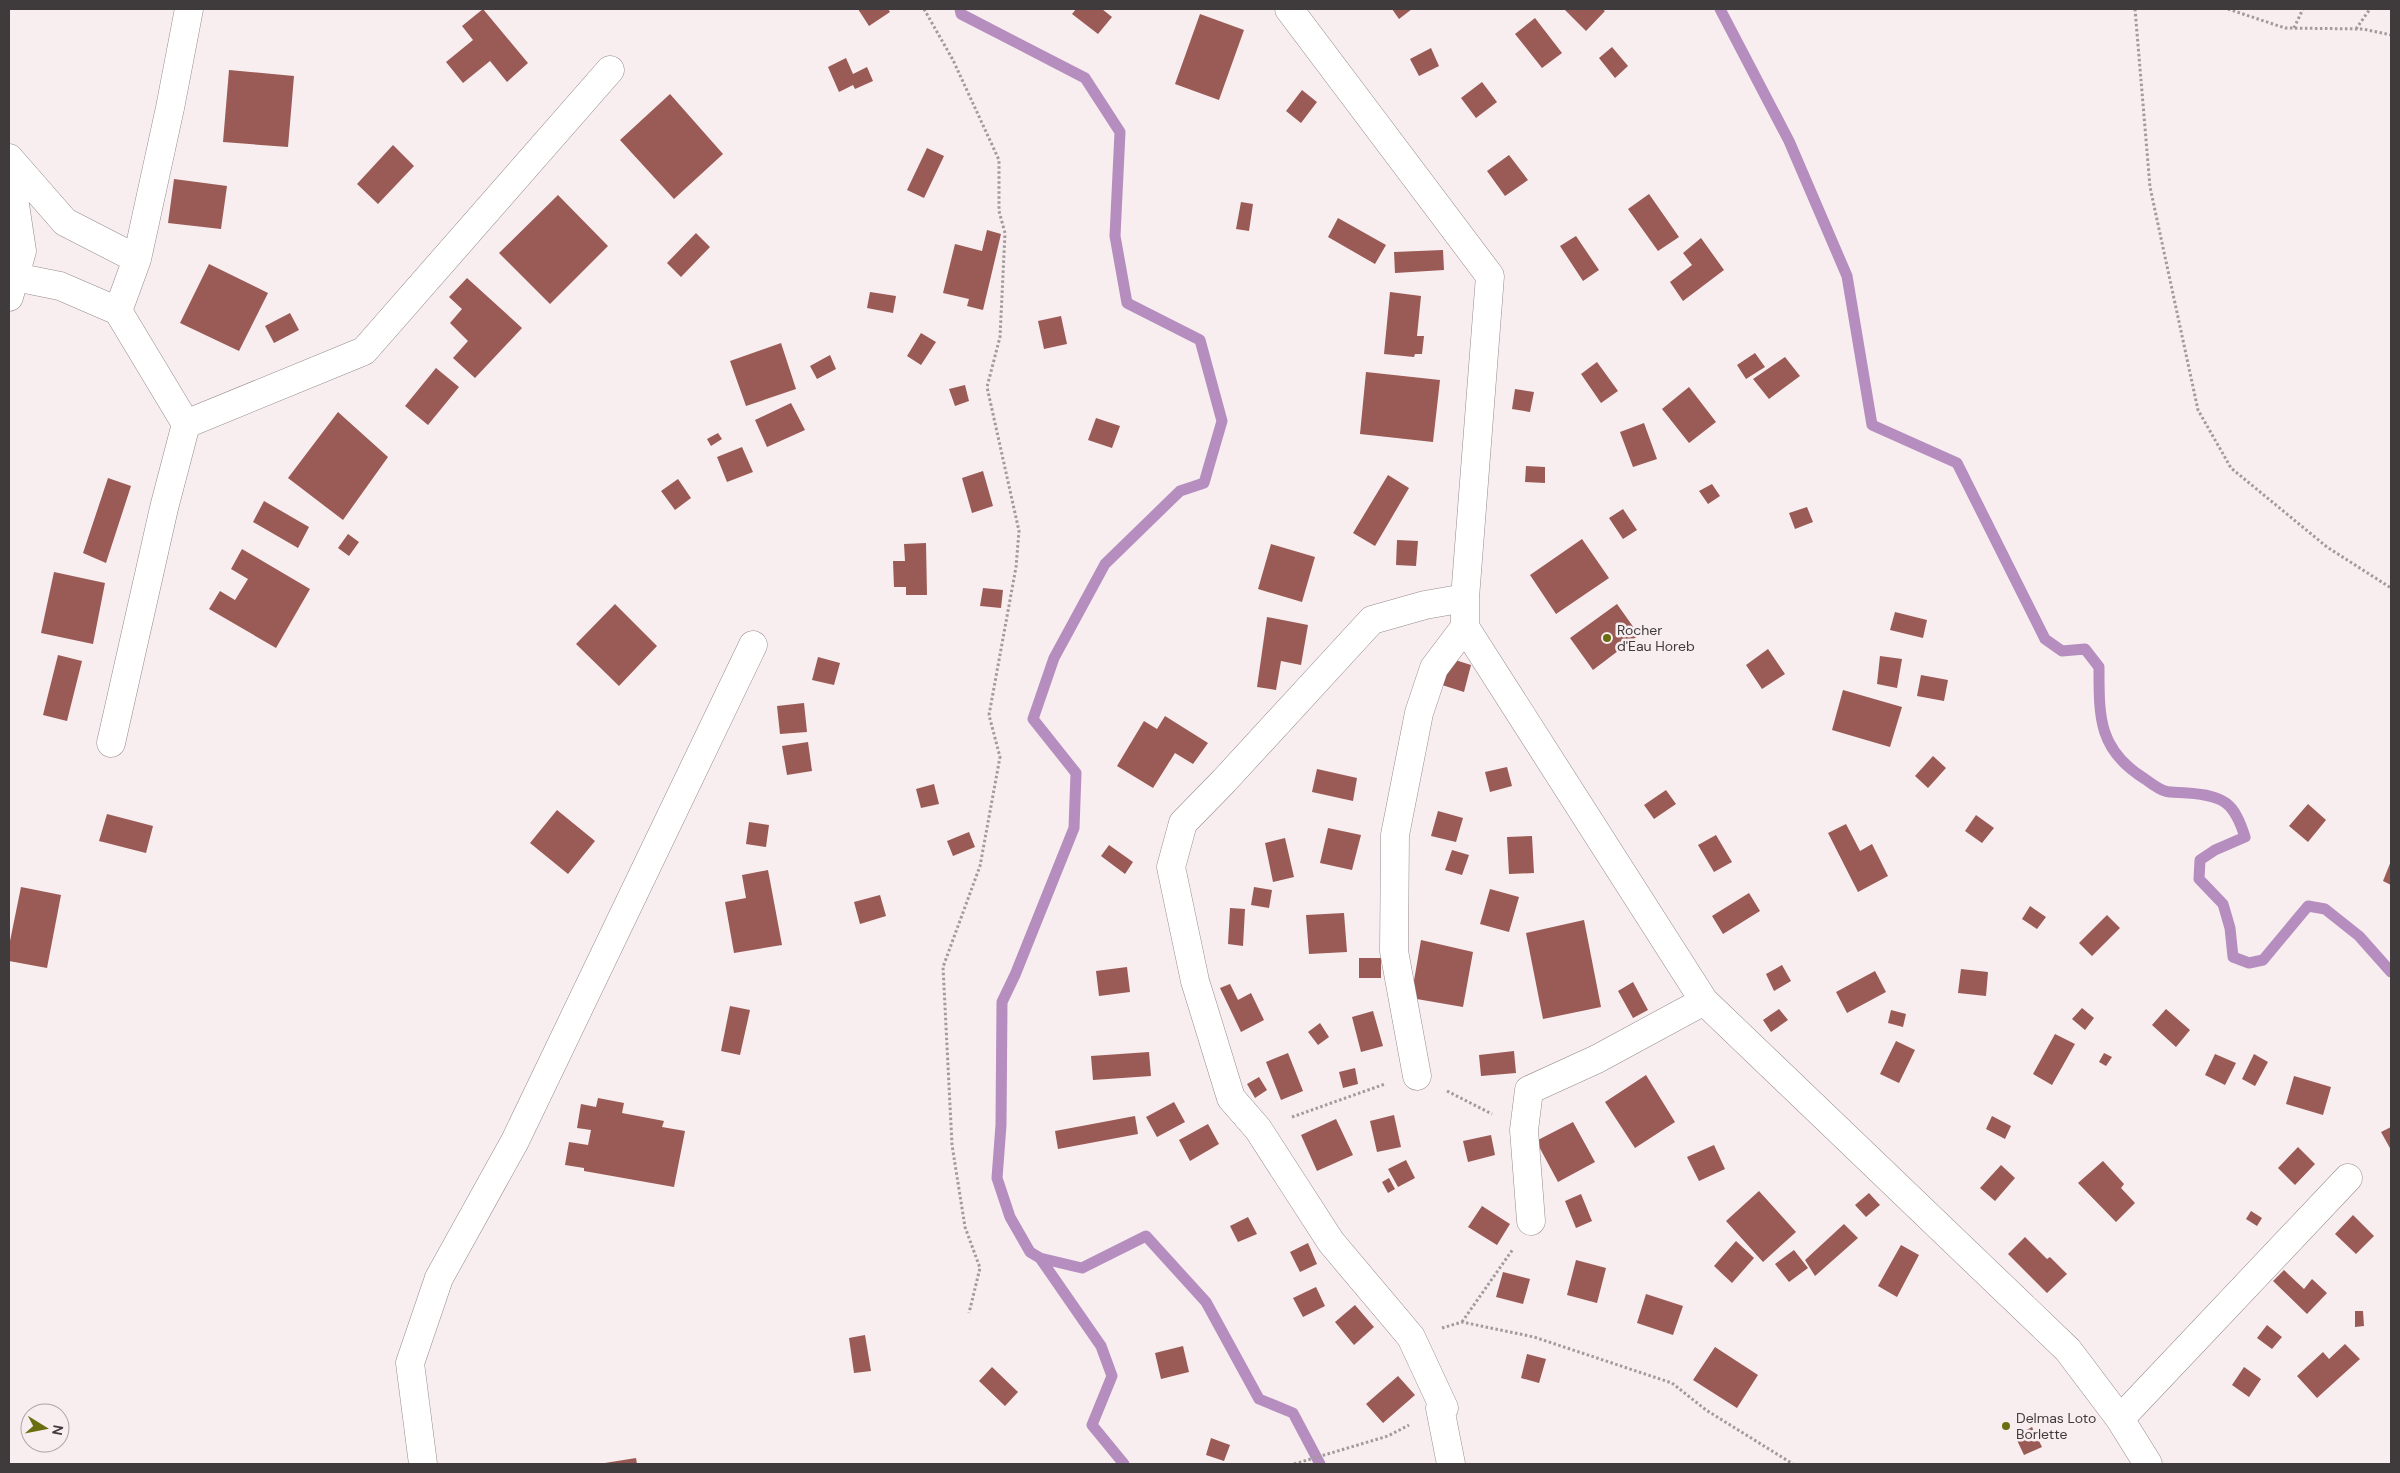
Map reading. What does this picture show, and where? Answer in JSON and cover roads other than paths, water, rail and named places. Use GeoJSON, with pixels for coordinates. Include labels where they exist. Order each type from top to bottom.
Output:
{"type":"FeatureCollection","features":[{"type":"Feature","properties":{"kind":"street"},"geometry":{"type":"LineString","coordinates":[[118,311],[136,260],[170,108],[189,9]]}},
{"type":"Feature","properties":{"kind":"street"},"geometry":{"type":"LineString","coordinates":[[1289,9],[1490,276],[1465,598],[1465,627],[1704,1001],[2068,1350],[2120,1419],[2148,1464]]}},
{"type":"Feature","properties":{"kind":"street"},"geometry":{"type":"LineString","coordinates":[[186,424],[364,351],[610,70]]}},
{"type":"Feature","properties":{"kind":"street"},"geometry":{"type":"LineString","coordinates":[[9,158],[65,222],[136,260]]}},
{"type":"Feature","properties":{"kind":"street"},"geometry":{"type":"LineString","coordinates":[[9,165],[22,251],[12,287],[60,286],[118,311],[186,424],[164,508],[111,743]]}},
{"type":"Feature","properties":{"kind":"street"},"geometry":{"type":"LineString","coordinates":[[1451,1464],[1440,1408],[1444,1408],[1411,1337],[1331,1242],[1258,1129],[1231,1098],[1195,981],[1172,867],[1183,823],[1231,774],[1372,620],[1425,605],[1465,598]]}},
{"type":"Feature","properties":{"kind":"street"},"geometry":{"type":"LineString","coordinates":[[1417,1076],[1394,951],[1395,835],[1419,713],[1434,668],[1465,627]]}},
{"type":"Feature","properties":{"kind":"street"},"geometry":{"type":"LineString","coordinates":[[423,1464],[410,1363],[439,1278],[515,1141],[753,645]]}},
{"type":"Feature","properties":{"kind":"street"},"geometry":{"type":"LineString","coordinates":[[1531,1221],[1524,1130],[1529,1090],[1597,1059],[1704,1001]]}},
{"type":"Feature","properties":{"kind":"street"},"geometry":{"type":"LineString","coordinates":[[2120,1419],[2348,1178]]}},
{"type":"Feature","properties":{"kind":"waterway"},"geometry":{"type":"LineString","coordinates":[[960,9],[961,14],[1085,78],[1120,132],[1115,236],[1127,303],[1200,340],[1222,421],[1204,483],[1180,491],[1105,564],[1054,658],[1033,719],[1076,773],[1074,828],[1015,975],[1002,1002],[1001,1125],[997,1178],[1010,1217],[1030,1252],[1040,1258],[1082,1268],[1146,1236],[1206,1302],[1259,1399],[1293,1413],[1320,1464]]}},
{"type":"Feature","properties":{"kind":"waterway"},"geometry":{"type":"LineString","coordinates":[[1720,9],[1789,141],[1847,276],[1872,425],[1957,463],[2045,639],[2062,651],[2085,649],[2099,667],[2101,717],[2104,731],[2118,756],[2130,768],[2160,789],[2170,792],[2211,796],[2226,803],[2237,816],[2245,837],[2215,850],[2200,860],[2199,879],[2223,904],[2230,928],[2233,957],[2249,963],[2263,960],[2308,906],[2325,909],[2359,936],[2391,972]]}},
{"type":"Feature","properties":{"kind":"waterway"},"geometry":{"type":"LineString","coordinates":[[1040,1258],[1101,1346],[1112,1376],[1092,1425],[1124,1464]]}},
{"type":"Feature","properties":{"kind":"place","name":"Rocher d'Eau Horeb"},"geometry":{"type":"Point","coordinates":[1607,638]}},
{"type":"Feature","properties":{"kind":"place","name":"Delmas Loto Borlette"},"geometry":{"type":"Point","coordinates":[2006,1426]}}]}
